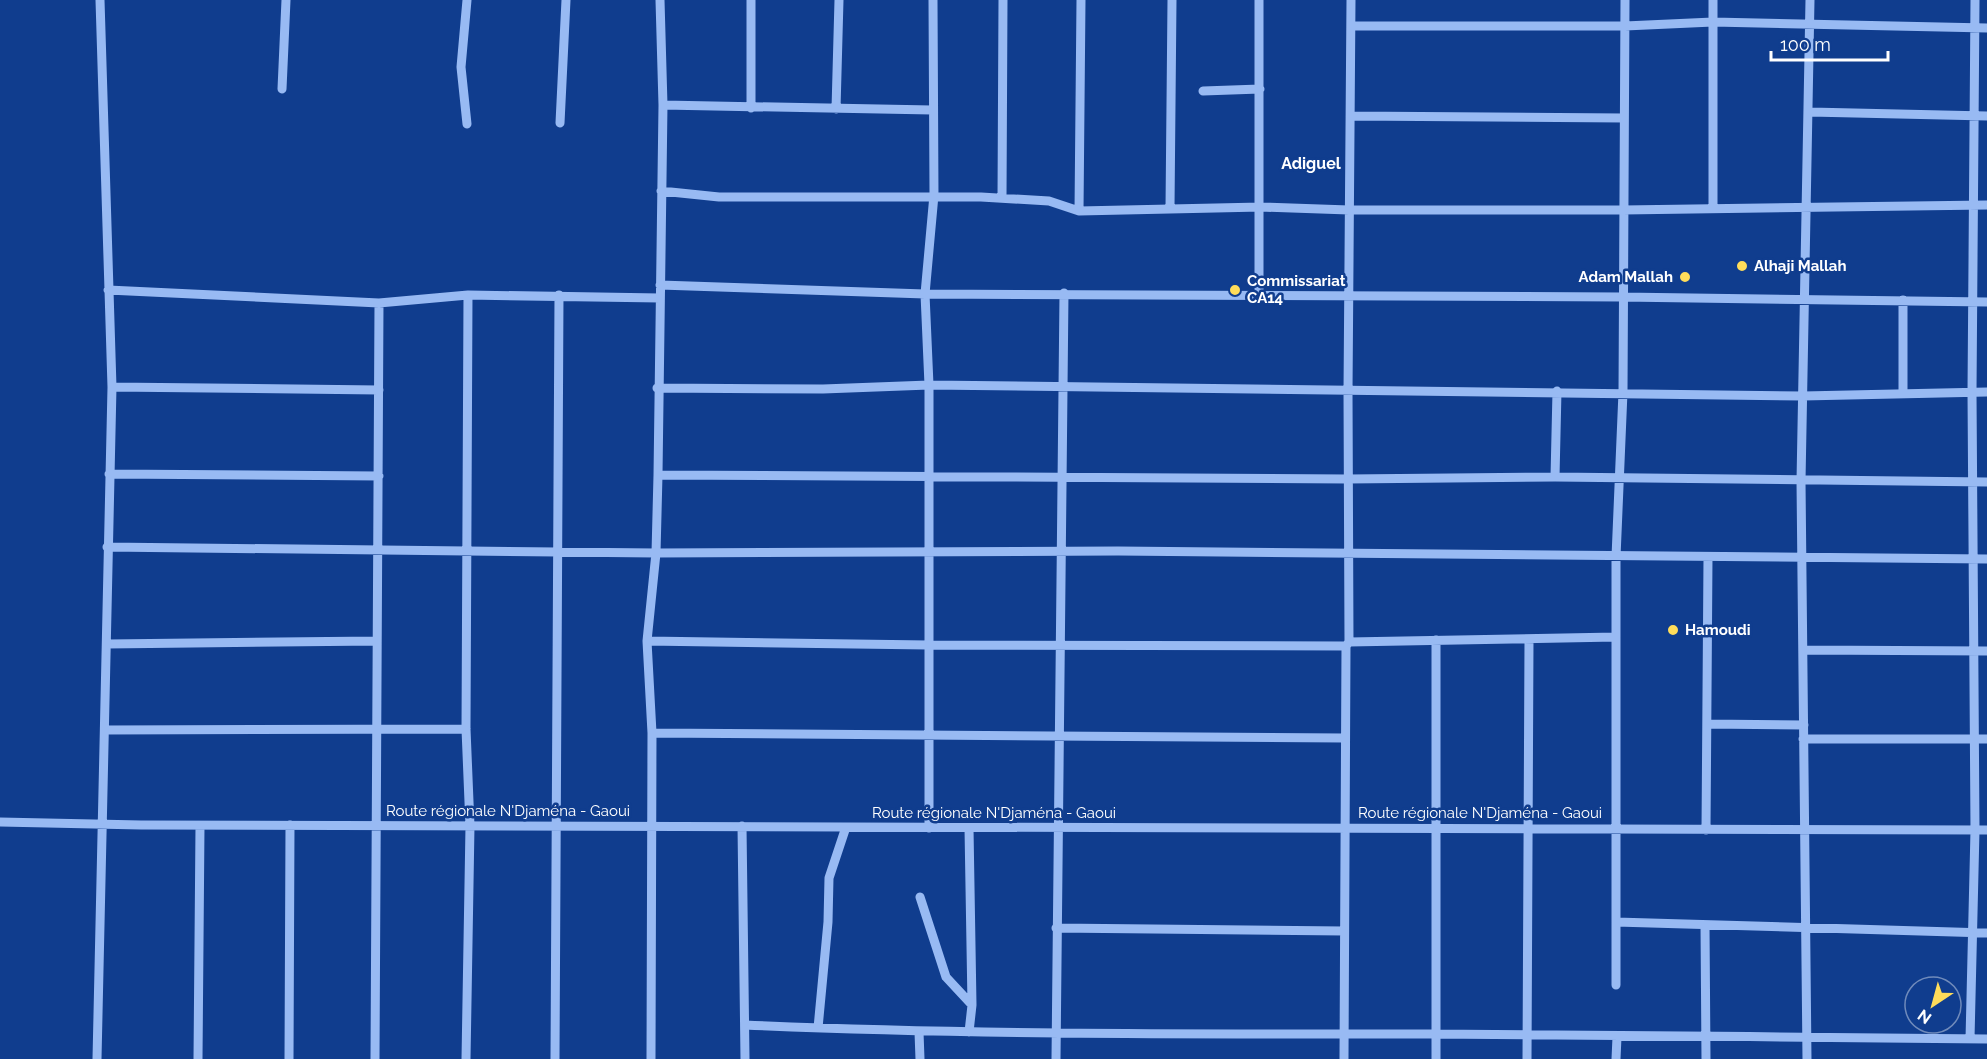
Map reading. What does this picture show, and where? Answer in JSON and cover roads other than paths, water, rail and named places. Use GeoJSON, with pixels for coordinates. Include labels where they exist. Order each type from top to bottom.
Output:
{"type":"FeatureCollection","features":[{"type":"Feature","properties":{"kind":"street"},"geometry":{"type":"LineString","coordinates":[[97,1059],[112,387],[100,0]]}},
{"type":"Feature","properties":{"kind":"street"},"geometry":{"type":"LineString","coordinates":[[282,89],[286,0]]}},
{"type":"Feature","properties":{"kind":"street"},"geometry":{"type":"LineString","coordinates":[[467,0],[461,67],[467,124]]}},
{"type":"Feature","properties":{"kind":"street"},"geometry":{"type":"LineString","coordinates":[[560,123],[566,0]]}},
{"type":"Feature","properties":{"kind":"street"},"geometry":{"type":"LineString","coordinates":[[651,1059],[652,733],[647,641],[656,553],[658,475],[657,388],[663,105],[660,0]]}},
{"type":"Feature","properties":{"kind":"street"},"geometry":{"type":"LineString","coordinates":[[751,0],[751,108]]}},
{"type":"Feature","properties":{"kind":"street"},"geometry":{"type":"LineString","coordinates":[[836,109],[839,0]]}},
{"type":"Feature","properties":{"kind":"street"},"geometry":{"type":"LineString","coordinates":[[929,828],[929,385],[925,294],[934,195],[933,0]]}},
{"type":"Feature","properties":{"kind":"street"},"geometry":{"type":"LineString","coordinates":[[1002,198],[1003,0]]}},
{"type":"Feature","properties":{"kind":"street"},"geometry":{"type":"LineString","coordinates":[[1079,211],[1081,0]]}},
{"type":"Feature","properties":{"kind":"street"},"geometry":{"type":"LineString","coordinates":[[1170,208],[1172,0]]}},
{"type":"Feature","properties":{"kind":"street"},"geometry":{"type":"LineString","coordinates":[[1259,0],[1261,207],[1259,294]]}},
{"type":"Feature","properties":{"kind":"street"},"geometry":{"type":"LineString","coordinates":[[1344,1059],[1344,738],[1348,644],[1351,0]]}},
{"type":"Feature","properties":{"kind":"street"},"geometry":{"type":"LineString","coordinates":[[1616,985],[1616,557],[1623,392],[1625,0]]}},
{"type":"Feature","properties":{"kind":"street"},"geometry":{"type":"LineString","coordinates":[[1713,0],[1713,208]]}},
{"type":"Feature","properties":{"kind":"street"},"geometry":{"type":"LineString","coordinates":[[1807,1059],[1803,740],[1805,650],[1801,481],[1810,112],[1810,0]]}},
{"type":"Feature","properties":{"kind":"street"},"geometry":{"type":"LineString","coordinates":[[1970,1039],[1975,830],[1972,392],[1975,0]]}},
{"type":"Feature","properties":{"kind":"street"},"geometry":{"type":"LineString","coordinates":[[1351,26],[1625,26],[1713,22],[1987,28]]}},
{"type":"Feature","properties":{"kind":"street"},"geometry":{"type":"LineString","coordinates":[[1203,91],[1260,89]]}},
{"type":"Feature","properties":{"kind":"street"},"geometry":{"type":"LineString","coordinates":[[663,105],[932,110]]}},
{"type":"Feature","properties":{"kind":"street"},"geometry":{"type":"LineString","coordinates":[[1810,112],[1987,116]]}},
{"type":"Feature","properties":{"kind":"street"},"geometry":{"type":"LineString","coordinates":[[1350,116],[1624,118]]}},
{"type":"Feature","properties":{"kind":"street"},"geometry":{"type":"LineString","coordinates":[[661,191],[720,197],[934,195],[1002,198],[1049,201],[1079,211],[1261,207],[1349,210],[1623,210],[1987,205]]}},
{"type":"Feature","properties":{"kind":"street"},"geometry":{"type":"LineString","coordinates":[[660,285],[925,294],[1259,294],[1350,297],[1622,297],[1987,302]]}},
{"type":"Feature","properties":{"kind":"street"},"geometry":{"type":"LineString","coordinates":[[108,290],[379,303],[468,295],[660,298]]}},
{"type":"Feature","properties":{"kind":"street"},"geometry":{"type":"LineString","coordinates":[[1056,1059],[1056,928],[1061,737],[1059,551],[1064,293]]}},
{"type":"Feature","properties":{"kind":"street"},"geometry":{"type":"LineString","coordinates":[[466,1059],[470,826],[466,729],[468,295]]}},
{"type":"Feature","properties":{"kind":"street"},"geometry":{"type":"LineString","coordinates":[[555,1059],[559,295]]}},
{"type":"Feature","properties":{"kind":"street"},"geometry":{"type":"LineString","coordinates":[[1903,393],[1904,300]]}},
{"type":"Feature","properties":{"kind":"street"},"geometry":{"type":"LineString","coordinates":[[375,1059],[379,303]]}},
{"type":"Feature","properties":{"kind":"street"},"geometry":{"type":"LineString","coordinates":[[657,388],[823,389],[929,385],[1348,392],[1557,391],[1803,396],[1987,392]]}},
{"type":"Feature","properties":{"kind":"street"},"geometry":{"type":"LineString","coordinates":[[112,387],[379,390]]}},
{"type":"Feature","properties":{"kind":"street"},"geometry":{"type":"LineString","coordinates":[[1555,477],[1557,391]]}},
{"type":"Feature","properties":{"kind":"street"},"geometry":{"type":"LineString","coordinates":[[109,474],[379,476]]}},
{"type":"Feature","properties":{"kind":"street"},"geometry":{"type":"LineString","coordinates":[[658,475],[1348,479],[1555,477],[1618,480],[1987,482]]}},
{"type":"Feature","properties":{"kind":"street"},"geometry":{"type":"LineString","coordinates":[[107,547],[468,552],[556,550],[656,553],[1059,551],[1987,559]]}},
{"type":"Feature","properties":{"kind":"street"},"geometry":{"type":"LineString","coordinates":[[1706,830],[1708,558]]}},
{"type":"Feature","properties":{"kind":"street"},"geometry":{"type":"LineString","coordinates":[[647,641],[928,645],[1348,644],[1436,639],[1529,640],[1616,637]]}},
{"type":"Feature","properties":{"kind":"street"},"geometry":{"type":"LineString","coordinates":[[1436,639],[1438,829],[1436,1059]]}},
{"type":"Feature","properties":{"kind":"street"},"geometry":{"type":"LineString","coordinates":[[1527,1059],[1529,640]]}},
{"type":"Feature","properties":{"kind":"street"},"geometry":{"type":"LineString","coordinates":[[107,644],[377,641]]}},
{"type":"Feature","properties":{"kind":"street"},"geometry":{"type":"LineString","coordinates":[[1805,650],[1987,651]]}},
{"type":"Feature","properties":{"kind":"street"},"geometry":{"type":"LineString","coordinates":[[1707,724],[1804,724]]}},
{"type":"Feature","properties":{"kind":"street"},"geometry":{"type":"LineString","coordinates":[[105,730],[466,729]]}},
{"type":"Feature","properties":{"kind":"street"},"geometry":{"type":"LineString","coordinates":[[652,733],[929,737],[1344,738]]}},
{"type":"Feature","properties":{"kind":"street"},"geometry":{"type":"LineString","coordinates":[[1803,740],[1987,739]]}},
{"type":"Feature","properties":{"kind":"street","name":"Route régionale N'Djaména - Gaoui"},"geometry":{"type":"LineString","coordinates":[[0,822],[201,826],[1987,830]]}},
{"type":"Feature","properties":{"kind":"street"},"geometry":{"type":"LineString","coordinates":[[289,1059],[290,825]]}},
{"type":"Feature","properties":{"kind":"street"},"geometry":{"type":"LineString","coordinates":[[198,1059],[201,826]]}},
{"type":"Feature","properties":{"kind":"street"},"geometry":{"type":"LineString","coordinates":[[742,826],[745,1059]]}},
{"type":"Feature","properties":{"kind":"street"},"geometry":{"type":"LineString","coordinates":[[818,1028],[828,922],[829,878],[846,827]]}},
{"type":"Feature","properties":{"kind":"street"},"geometry":{"type":"LineString","coordinates":[[969,828],[972,1005],[969,1032]]}},
{"type":"Feature","properties":{"kind":"street"},"geometry":{"type":"LineString","coordinates":[[920,897],[946,977],[972,1005]]}},
{"type":"Feature","properties":{"kind":"street"},"geometry":{"type":"LineString","coordinates":[[1616,922],[1987,933]]}},
{"type":"Feature","properties":{"kind":"street"},"geometry":{"type":"LineString","coordinates":[[1705,925],[1706,1059]]}},
{"type":"Feature","properties":{"kind":"street"},"geometry":{"type":"LineString","coordinates":[[1056,928],[1344,931]]}},
{"type":"Feature","properties":{"kind":"street"},"geometry":{"type":"LineString","coordinates":[[745,1025],[919,1032],[1056,1034],[1437,1034],[1987,1039]]}},
{"type":"Feature","properties":{"kind":"street"},"geometry":{"type":"LineString","coordinates":[[919,1032],[920,1059]]}},
{"type":"Feature","properties":{"kind":"street"},"geometry":{"type":"LineString","coordinates":[[1617,1036],[1617,1059]]}},
{"type":"Feature","properties":{"kind":"place","name":"Alhaji Mallah"},"geometry":{"type":"Point","coordinates":[1742,266]}},
{"type":"Feature","properties":{"kind":"place","name":"Adam Mallah"},"geometry":{"type":"Point","coordinates":[1685,277]}},
{"type":"Feature","properties":{"kind":"place","name":"Commissariat CA14"},"geometry":{"type":"Point","coordinates":[1235,290]}},
{"type":"Feature","properties":{"kind":"place","name":"Hamoudi"},"geometry":{"type":"Point","coordinates":[1673,630]}},
{"type":"Feature","properties":{"kind":"district","name":"Adiguel"},"geometry":{"type":"Point","coordinates":[1311,163]}}]}
